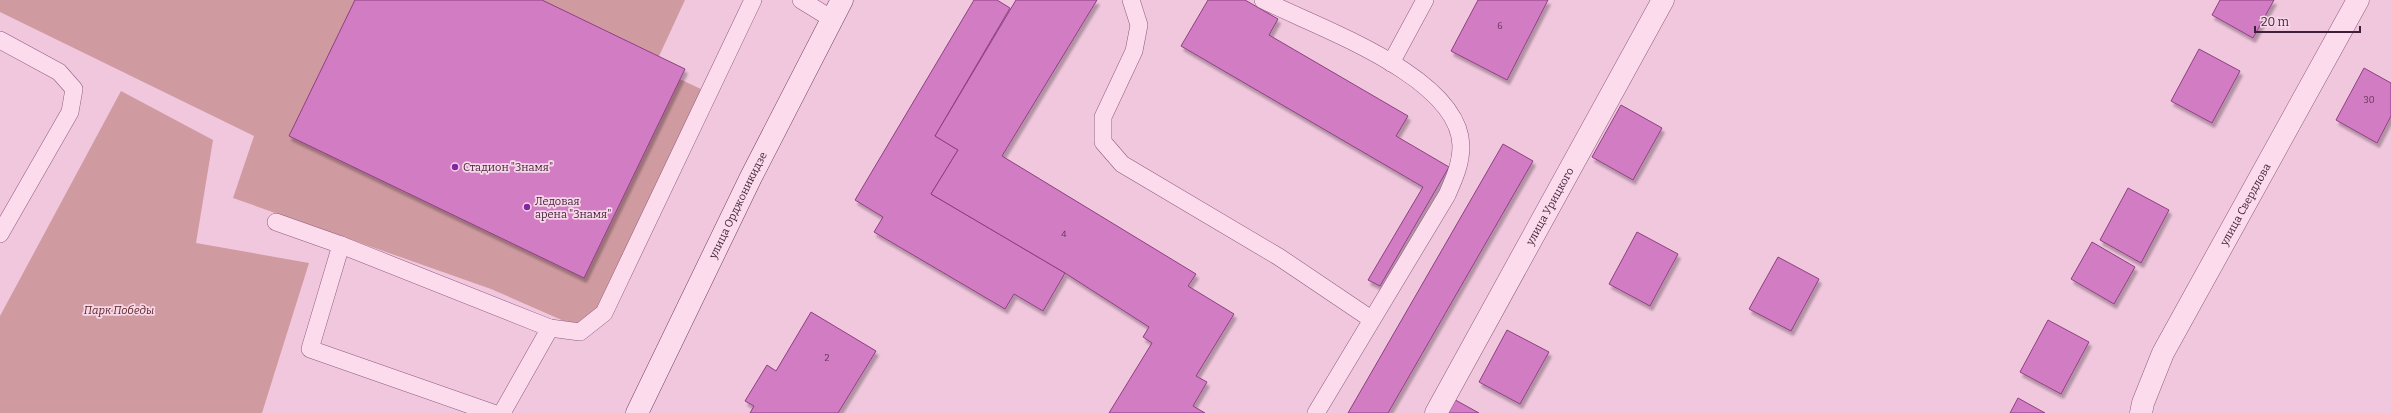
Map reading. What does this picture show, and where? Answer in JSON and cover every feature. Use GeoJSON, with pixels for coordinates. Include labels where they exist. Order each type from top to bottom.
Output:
{"type":"FeatureCollection","features":[{"type":"Feature","properties":{"kind":"street","name":"улица Орджоникидзе"},"geometry":{"type":"LineString","coordinates":[[637,413],[751,177],[842,0]]}},
{"type":"Feature","properties":{"kind":"street","name":"улица Урицкого"},"geometry":{"type":"LineString","coordinates":[[1436,413],[1664,0]]}},
{"type":"Feature","properties":{"kind":"street","name":"улица Свердлова"},"geometry":{"type":"LineString","coordinates":[[2141,413],[2143,402],[2163,353],[2358,0]]}},
{"type":"Feature","properties":{"kind":"lane"},"geometry":{"type":"LineString","coordinates":[[276,222],[341,245],[550,328],[580,332],[604,313],[752,0]]}},
{"type":"Feature","properties":{"kind":"lane"},"geometry":{"type":"LineString","coordinates":[[801,0],[832,19]]}},
{"type":"Feature","properties":{"kind":"lane"},"geometry":{"type":"LineString","coordinates":[[1131,0],[1139,25],[1134,51],[1103,117],[1103,142],[1122,164],[1279,257],[1371,319]]}},
{"type":"Feature","properties":{"kind":"lane"},"geometry":{"type":"LineString","coordinates":[[1263,0],[1392,63],[1417,78],[1440,100],[1456,125],[1461,145],[1458,170],[1447,195],[1371,319],[1316,413]]}},
{"type":"Feature","properties":{"kind":"lane"},"geometry":{"type":"LineString","coordinates":[[1392,63],[1426,0]]}},
{"type":"Feature","properties":{"kind":"lane"},"geometry":{"type":"LineString","coordinates":[[0,40],[59,72],[74,89],[70,112],[0,234]]}},
{"type":"Feature","properties":{"kind":"lane"},"geometry":{"type":"LineString","coordinates":[[341,245],[310,349],[492,413]]}},
{"type":"Feature","properties":{"kind":"lane"},"geometry":{"type":"LineString","coordinates":[[502,413],[550,328]]}},
{"type":"Feature","properties":{"kind":"green space","name":"Стадион \"Знамя\""},"geometry":{"type":"Polygon","coordinates":[[[0,0],[685,0],[654,67],[703,90],[589,332],[491,289],[233,198],[254,136],[0,12],[0,0]]]}},
{"type":"Feature","properties":{"kind":"green space","name":"Парк Победы"},"geometry":{"type":"Polygon","coordinates":[[[121,91],[213,140],[196,243],[309,263],[262,413],[0,413],[0,316],[121,91]]]}},
{"type":"Feature","properties":{"kind":"building","name":"Ледовая арена \"Знамя\""},"geometry":{"type":"Polygon","coordinates":[[[355,0],[542,0],[685,69],[584,278],[289,136],[355,0]]]}},
{"type":"Feature","properties":{"kind":"building"},"geometry":{"type":"Polygon","coordinates":[[[974,0],[997,0],[1010,8],[935,136],[958,150],[931,194],[1065,273],[1043,311],[1014,294],[1005,309],[874,232],[883,217],[855,200],[974,0]]]}},
{"type":"Feature","properties":{"kind":"building"},"geometry":{"type":"Polygon","coordinates":[[[1016,0],[1097,0],[1002,156],[1196,274],[1188,286],[1234,314],[1196,376],[1207,382],[1193,406],[1205,413],[1109,413],[1152,343],[1143,337],[1149,327],[1065,273],[931,194],[958,150],[935,136],[1016,0]]]}},
{"type":"Feature","properties":{"kind":"building"},"geometry":{"type":"Polygon","coordinates":[[[1208,0],[1245,0],[1278,19],[1269,35],[1408,116],[1396,136],[1449,167],[1380,286],[1368,280],[1423,187],[1181,46],[1208,0]]]}},
{"type":"Feature","properties":{"kind":"building"},"geometry":{"type":"Polygon","coordinates":[[[1478,0],[1548,0],[1507,80],[1451,51],[1478,0]]]}},
{"type":"Feature","properties":{"kind":"building"},"geometry":{"type":"Polygon","coordinates":[[[2220,0],[2274,0],[2253,38],[2212,15],[2220,0]]]}},
{"type":"Feature","properties":{"kind":"building"},"geometry":{"type":"Polygon","coordinates":[[[2199,49],[2240,71],[2212,123],[2171,101],[2199,49]]]}},
{"type":"Feature","properties":{"kind":"building"},"geometry":{"type":"Polygon","coordinates":[[[2364,68],[2391,83],[2391,116],[2377,143],[2336,120],[2364,68]]]}},
{"type":"Feature","properties":{"kind":"building"},"geometry":{"type":"Polygon","coordinates":[[[1621,105],[1662,128],[1633,180],[1592,157],[1621,105]]]}},
{"type":"Feature","properties":{"kind":"building"},"geometry":{"type":"Polygon","coordinates":[[[1503,144],[1533,161],[1388,413],[1348,413],[1503,144]]]}},
{"type":"Feature","properties":{"kind":"building"},"geometry":{"type":"Polygon","coordinates":[[[2128,188],[2169,210],[2141,263],[2100,240],[2128,188]]]}},
{"type":"Feature","properties":{"kind":"building"},"geometry":{"type":"Polygon","coordinates":[[[1637,232],[1678,254],[1650,306],[1609,284],[1637,232]]]}},
{"type":"Feature","properties":{"kind":"building"},"geometry":{"type":"Polygon","coordinates":[[[2092,242],[2135,267],[2114,304],[2071,279],[2092,242]]]}},
{"type":"Feature","properties":{"kind":"building"},"geometry":{"type":"Polygon","coordinates":[[[1778,257],[1819,279],[1791,331],[1749,309],[1778,257]]]}},
{"type":"Feature","properties":{"kind":"building"},"geometry":{"type":"Polygon","coordinates":[[[811,312],[876,351],[838,413],[750,413],[754,406],[745,401],[767,365],[776,371],[811,312]]]}},
{"type":"Feature","properties":{"kind":"building"},"geometry":{"type":"Polygon","coordinates":[[[2048,320],[2089,342],[2061,394],[2020,372],[2048,320]]]}},
{"type":"Feature","properties":{"kind":"building"},"geometry":{"type":"Polygon","coordinates":[[[1507,330],[1549,352],[1520,404],[1479,382],[1507,330]]]}},
{"type":"Feature","properties":{"kind":"building"},"geometry":{"type":"Polygon","coordinates":[[[1450,397],[1479,413],[1442,413],[1450,397]]]}},
{"type":"Feature","properties":{"kind":"building"},"geometry":{"type":"Polygon","coordinates":[[[2018,398],[2045,413],[2010,413],[2018,398]]]}},
{"type":"Feature","properties":{"kind":"place","name":"Стадион \"Знамя\""},"geometry":{"type":"Point","coordinates":[455,167]}},
{"type":"Feature","properties":{"kind":"place","name":"Ледовая арена \"Знамя\""},"geometry":{"type":"Point","coordinates":[527,207]}}]}
